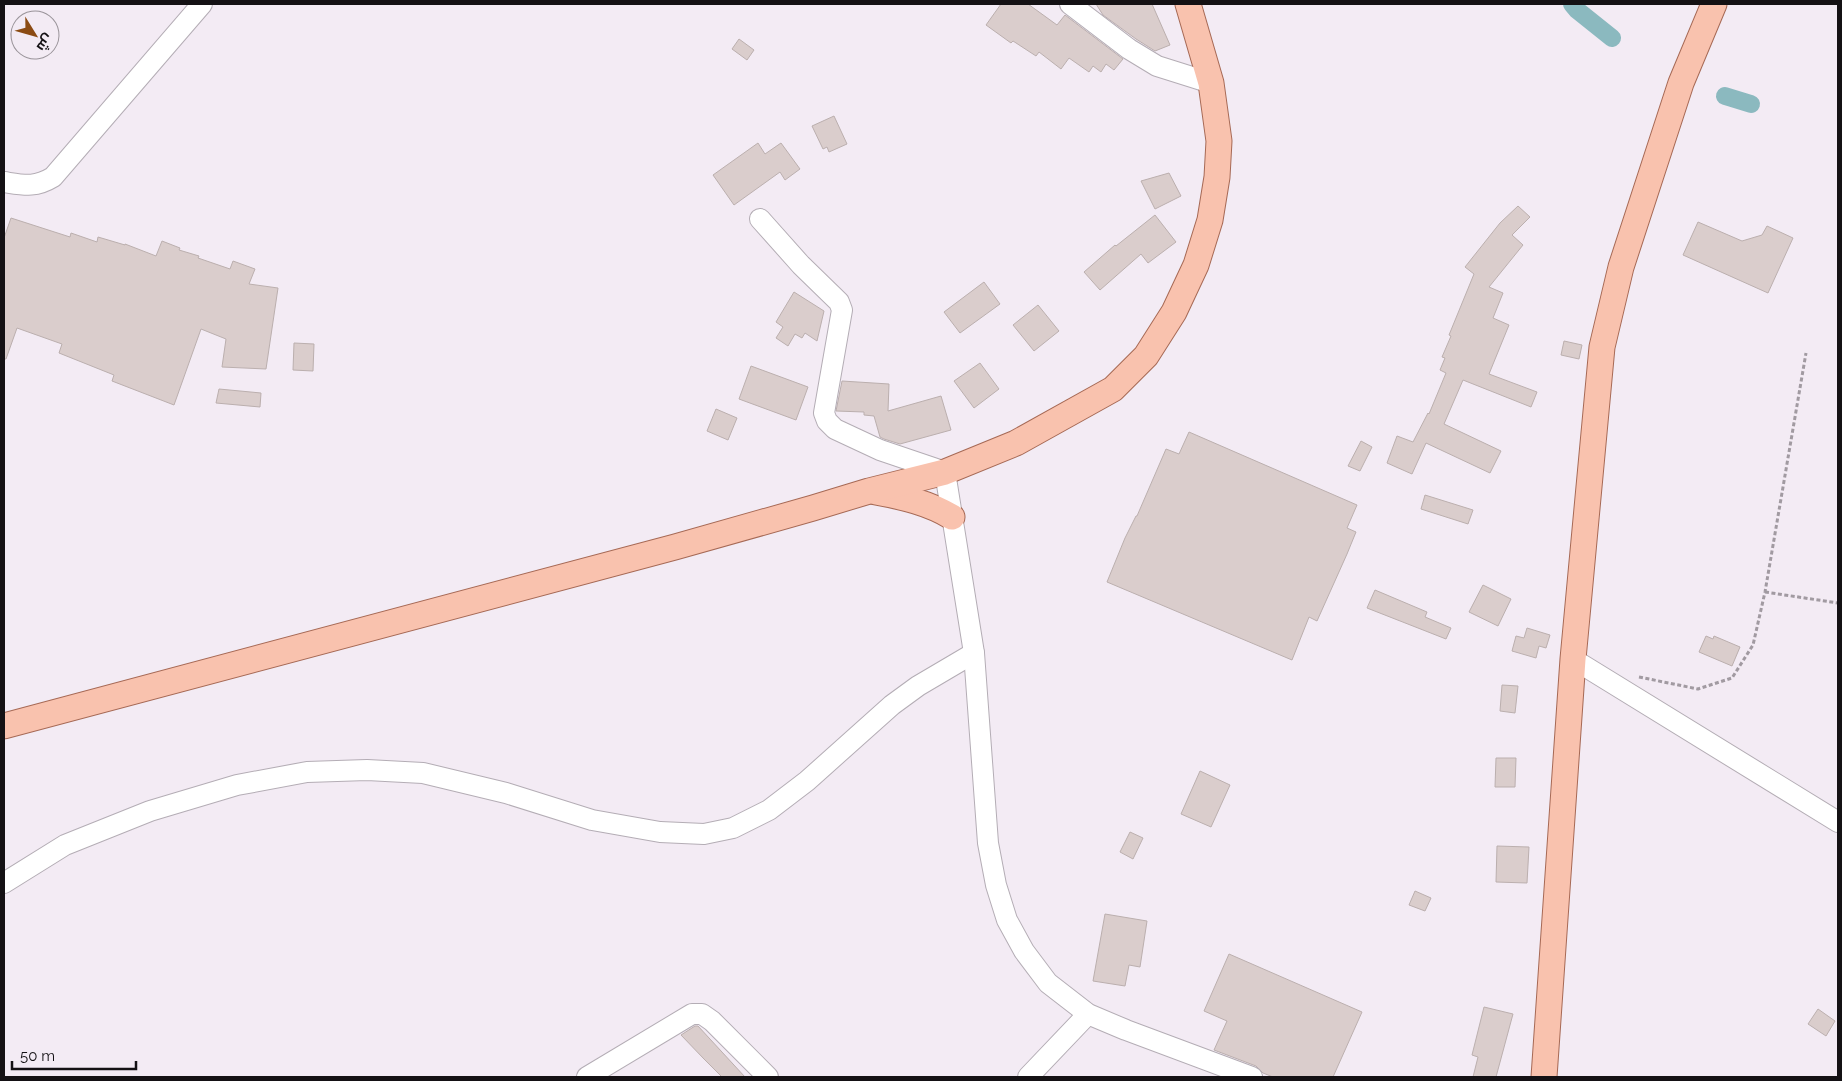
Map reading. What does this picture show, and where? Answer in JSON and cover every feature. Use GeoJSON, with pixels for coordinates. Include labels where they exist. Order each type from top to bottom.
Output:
{"type":"FeatureCollection","features":[{"type":"Feature","properties":{"kind":"main road"},"geometry":{"type":"LineString","coordinates":[[4,726],[675,547],[869,491],[945,472],[1016,443],[1113,389],[1146,356],[1174,312],[1196,265],[1210,220],[1217,178],[1219,141],[1211,83],[1188,4]]}},
{"type":"Feature","properties":{"kind":"main road"},"geometry":{"type":"LineString","coordinates":[[1544,1077],[1573,659],[1602,347],[1624,258],[1681,83],[1714,4]]}},
{"type":"Feature","properties":{"kind":"main road"},"geometry":{"type":"LineString","coordinates":[[869,491],[920,502],[952,517]]}},
{"type":"Feature","properties":{"kind":"street"},"geometry":{"type":"LineString","coordinates":[[4,182],[28,185],[42,184],[54,177],[202,4]]}},
{"type":"Feature","properties":{"kind":"street"},"geometry":{"type":"LineString","coordinates":[[1070,4],[1129,49],[1157,66],[1211,83]]}},
{"type":"Feature","properties":{"kind":"street"},"geometry":{"type":"LineString","coordinates":[[760,219],[801,265],[839,302],[842,310],[824,413],[827,421],[835,429],[880,450],[945,472],[974,653],[988,843],[996,885],[1007,920],[1024,952],[1048,983],[1088,1014],[1252,1077]]}},
{"type":"Feature","properties":{"kind":"street"},"geometry":{"type":"LineString","coordinates":[[4,883],[64,845],[150,812],[236,785],[307,772],[367,770],[423,774],[506,793],[592,820],[660,832],[704,834],[733,828],[769,810],[807,781],[892,705],[918,686],[974,653]]}},
{"type":"Feature","properties":{"kind":"street"},"geometry":{"type":"LineString","coordinates":[[1573,659],[1838,822]]}},
{"type":"Feature","properties":{"kind":"street"},"geometry":{"type":"LineString","coordinates":[[587,1077],[692,1014],[702,1014],[712,1021],[768,1077]]}},
{"type":"Feature","properties":{"kind":"street"},"geometry":{"type":"LineString","coordinates":[[1028,1077],[1088,1014]]}},
{"type":"Feature","properties":{"kind":"path"},"geometry":{"type":"LineString","coordinates":[[1606,679],[1640,677],[1698,689],[1732,678],[1753,645],[1765,592],[1806,353]]}},
{"type":"Feature","properties":{"kind":"path"},"geometry":{"type":"LineString","coordinates":[[1765,592],[1838,603]]}},
{"type":"Feature","properties":{"kind":"building"},"geometry":{"type":"Polygon","coordinates":[[[1001,4],[1028,4],[1057,25],[1065,15],[1123,59],[1114,70],[1106,64],[1101,72],[1093,66],[1089,72],[1069,58],[1061,69],[1039,52],[1036,56],[1013,41],[1011,43],[986,25],[1001,4]]]}},
{"type":"Feature","properties":{"kind":"building"},"geometry":{"type":"Polygon","coordinates":[[[1096,4],[1152,4],[1170,45],[1155,51],[1103,15],[1096,4]]]}},
{"type":"Feature","properties":{"kind":"building"},"geometry":{"type":"Polygon","coordinates":[[[739,39],[754,50],[747,60],[732,49],[739,39]]]}},
{"type":"Feature","properties":{"kind":"building"},"geometry":{"type":"Polygon","coordinates":[[[834,116],[847,144],[829,152],[827,147],[823,149],[812,126],[834,116]]]}},
{"type":"Feature","properties":{"kind":"building"},"geometry":{"type":"Polygon","coordinates":[[[758,143],[765,154],[781,143],[800,169],[785,180],[780,172],[734,205],[713,175],[758,143]]]}},
{"type":"Feature","properties":{"kind":"building"},"geometry":{"type":"Polygon","coordinates":[[[1169,173],[1181,196],[1155,209],[1141,181],[1169,173]]]}},
{"type":"Feature","properties":{"kind":"building"},"geometry":{"type":"Polygon","coordinates":[[[1518,206],[1530,217],[1512,235],[1523,245],[1489,287],[1503,293],[1493,318],[1509,325],[1489,374],[1537,392],[1531,407],[1463,380],[1444,424],[1501,451],[1490,473],[1426,443],[1412,474],[1387,463],[1397,436],[1413,442],[1429,414],[1446,373],[1440,370],[1445,358],[1442,357],[1474,274],[1465,267],[1500,223],[1518,206]]]}},
{"type":"Feature","properties":{"kind":"building"},"geometry":{"type":"Polygon","coordinates":[[[1155,215],[1176,242],[1148,263],[1141,254],[1100,290],[1084,272],[1115,245],[1155,215]]]}},
{"type":"Feature","properties":{"kind":"building"},"geometry":{"type":"Polygon","coordinates":[[[11,218],[70,237],[71,233],[97,242],[98,237],[125,244],[156,256],[162,241],[180,248],[179,250],[199,256],[198,258],[230,269],[233,261],[255,269],[249,284],[278,288],[266,369],[222,367],[226,339],[201,329],[174,405],[112,381],[114,375],[59,353],[62,344],[17,328],[6,359],[4,359],[4,238],[11,218]]]}},
{"type":"Feature","properties":{"kind":"building"},"geometry":{"type":"Polygon","coordinates":[[[1698,222],[1742,241],[1762,235],[1767,226],[1793,238],[1768,293],[1683,255],[1698,222]]]}},
{"type":"Feature","properties":{"kind":"building"},"geometry":{"type":"Polygon","coordinates":[[[984,282],[1000,304],[960,333],[944,312],[984,282]]]}},
{"type":"Feature","properties":{"kind":"building"},"geometry":{"type":"Polygon","coordinates":[[[794,292],[824,311],[817,341],[805,333],[802,338],[795,334],[788,346],[776,338],[783,327],[776,322],[794,292]]]}},
{"type":"Feature","properties":{"kind":"building"},"geometry":{"type":"Polygon","coordinates":[[[1038,305],[1059,331],[1034,351],[1013,325],[1038,305]]]}},
{"type":"Feature","properties":{"kind":"building"},"geometry":{"type":"Polygon","coordinates":[[[1564,341],[1582,345],[1579,359],[1561,355],[1564,341]]]}},
{"type":"Feature","properties":{"kind":"building"},"geometry":{"type":"Polygon","coordinates":[[[294,343],[314,344],[313,371],[293,370],[294,343]]]}},
{"type":"Feature","properties":{"kind":"building"},"geometry":{"type":"Polygon","coordinates":[[[980,363],[999,389],[974,408],[954,381],[980,363]]]}},
{"type":"Feature","properties":{"kind":"building"},"geometry":{"type":"Polygon","coordinates":[[[751,366],[808,387],[796,420],[739,399],[751,366]]]}},
{"type":"Feature","properties":{"kind":"building"},"geometry":{"type":"Polygon","coordinates":[[[842,381],[889,384],[888,411],[941,396],[951,430],[900,444],[884,439],[880,437],[874,416],[864,415],[864,412],[836,411],[842,381]]]}},
{"type":"Feature","properties":{"kind":"building"},"geometry":{"type":"Polygon","coordinates":[[[219,389],[261,393],[260,407],[216,403],[219,389]]]}},
{"type":"Feature","properties":{"kind":"building"},"geometry":{"type":"Polygon","coordinates":[[[716,409],[737,418],[728,440],[707,431],[716,409]]]}},
{"type":"Feature","properties":{"kind":"building"},"geometry":{"type":"Polygon","coordinates":[[[1189,432],[1357,505],[1347,528],[1356,532],[1347,554],[1317,621],[1309,617],[1292,660],[1107,582],[1166,449],[1179,454],[1189,432]]]}},
{"type":"Feature","properties":{"kind":"building"},"geometry":{"type":"Polygon","coordinates":[[[1361,441],[1372,447],[1360,471],[1348,466],[1361,441]]]}},
{"type":"Feature","properties":{"kind":"building"},"geometry":{"type":"Polygon","coordinates":[[[1425,495],[1473,510],[1468,524],[1421,509],[1425,495]]]}},
{"type":"Feature","properties":{"kind":"building"},"geometry":{"type":"Polygon","coordinates":[[[1483,585],[1511,599],[1498,626],[1469,612],[1483,585]]]}},
{"type":"Feature","properties":{"kind":"building"},"geometry":{"type":"Polygon","coordinates":[[[1375,590],[1427,612],[1425,617],[1451,628],[1446,639],[1367,608],[1375,590]]]}},
{"type":"Feature","properties":{"kind":"building"},"geometry":{"type":"Polygon","coordinates":[[[1527,628],[1550,635],[1546,648],[1539,646],[1536,658],[1512,651],[1516,636],[1524,638],[1527,628]]]}},
{"type":"Feature","properties":{"kind":"building"},"geometry":{"type":"Polygon","coordinates":[[[1706,636],[1713,639],[1714,636],[1740,647],[1732,666],[1699,652],[1706,636]]]}},
{"type":"Feature","properties":{"kind":"building"},"geometry":{"type":"Polygon","coordinates":[[[1502,685],[1518,686],[1515,713],[1500,711],[1502,685]]]}},
{"type":"Feature","properties":{"kind":"building"},"geometry":{"type":"Polygon","coordinates":[[[1496,758],[1516,758],[1515,787],[1495,787],[1496,758]]]}},
{"type":"Feature","properties":{"kind":"building"},"geometry":{"type":"Polygon","coordinates":[[[1200,771],[1230,785],[1211,827],[1181,814],[1200,771]]]}},
{"type":"Feature","properties":{"kind":"building"},"geometry":{"type":"Polygon","coordinates":[[[1130,832],[1143,838],[1133,859],[1120,852],[1130,832]]]}},
{"type":"Feature","properties":{"kind":"building"},"geometry":{"type":"Polygon","coordinates":[[[1497,846],[1529,847],[1527,883],[1496,882],[1497,846]]]}},
{"type":"Feature","properties":{"kind":"building"},"geometry":{"type":"Polygon","coordinates":[[[1415,891],[1431,898],[1425,911],[1409,905],[1415,891]]]}},
{"type":"Feature","properties":{"kind":"building"},"geometry":{"type":"Polygon","coordinates":[[[1105,914],[1147,921],[1140,967],[1129,965],[1125,986],[1093,981],[1105,914]]]}},
{"type":"Feature","properties":{"kind":"building"},"geometry":{"type":"Polygon","coordinates":[[[1229,954],[1362,1012],[1333,1077],[1273,1077],[1263,1073],[1256,1066],[1214,1050],[1227,1021],[1204,1011],[1229,954]]]}},
{"type":"Feature","properties":{"kind":"building"},"geometry":{"type":"Polygon","coordinates":[[[1484,1007],[1513,1014],[1496,1077],[1473,1077],[1478,1057],[1472,1055],[1484,1007]]]}},
{"type":"Feature","properties":{"kind":"building"},"geometry":{"type":"Polygon","coordinates":[[[1818,1009],[1835,1021],[1826,1036],[1808,1024],[1818,1009]]]}},
{"type":"Feature","properties":{"kind":"building"},"geometry":{"type":"Polygon","coordinates":[[[698,1026],[745,1077],[722,1077],[704,1059],[681,1035],[698,1026]]]}},
{"type":"Feature","properties":{"kind":"waterway"},"geometry":{"type":"LineString","coordinates":[[1572,4],[1612,38]]}},
{"type":"Feature","properties":{"kind":"waterway"},"geometry":{"type":"LineString","coordinates":[[1725,96],[1751,104]]}}]}
